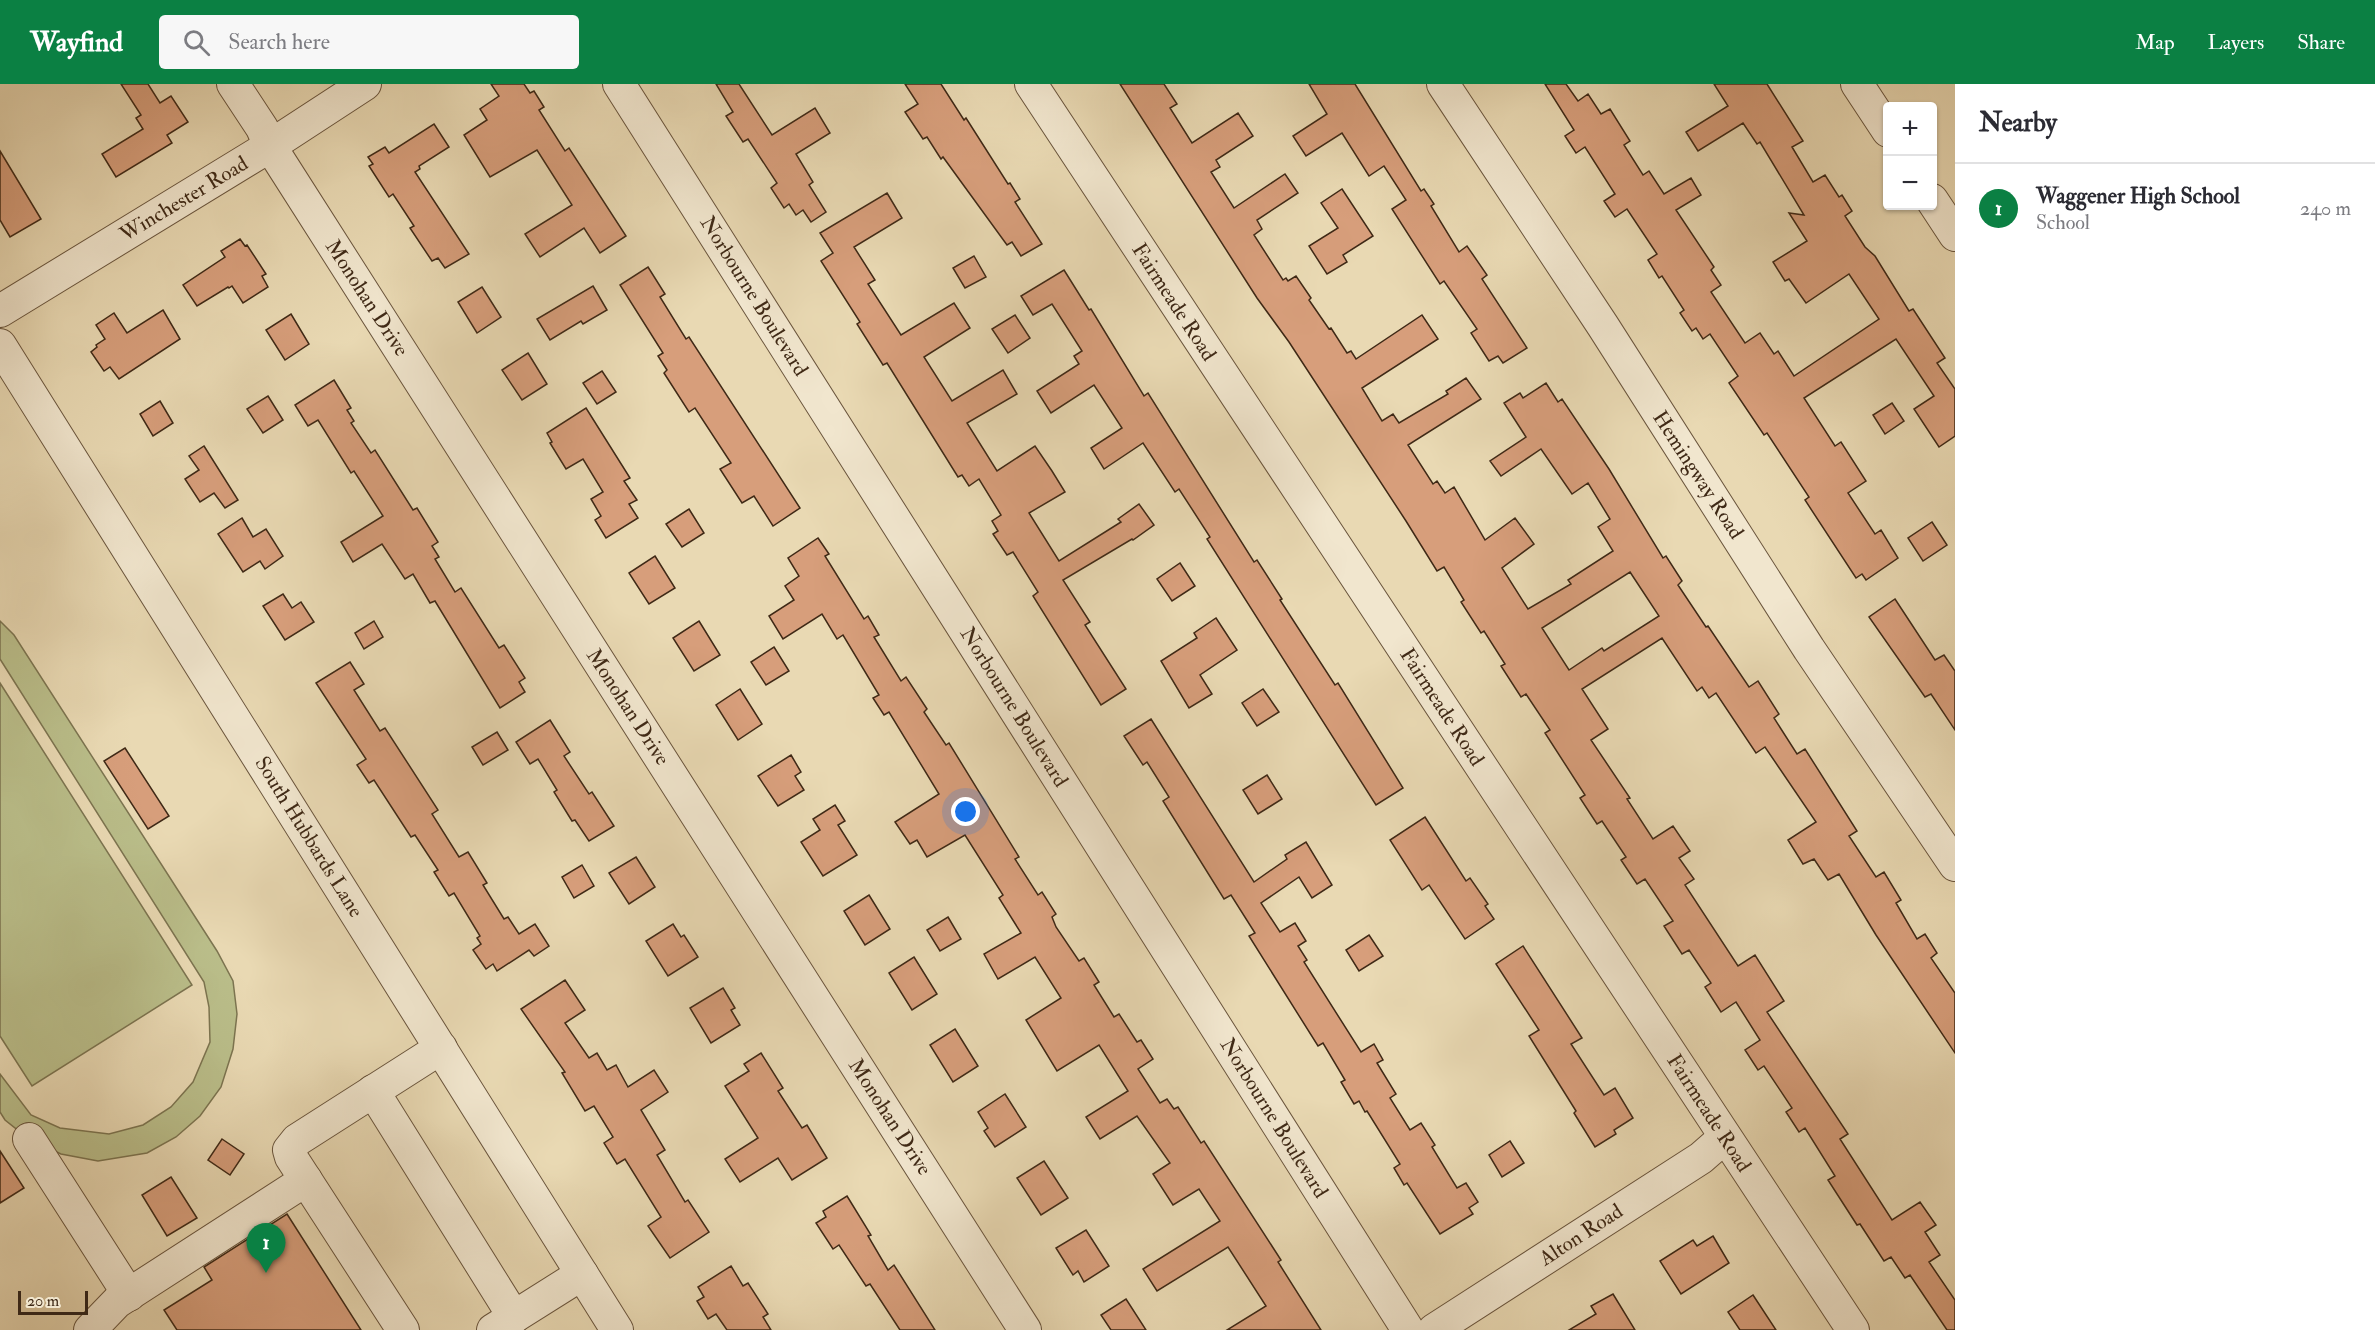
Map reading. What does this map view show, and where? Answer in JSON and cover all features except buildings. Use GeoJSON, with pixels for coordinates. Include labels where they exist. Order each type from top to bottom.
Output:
{"type":"FeatureCollection","features":[{"type":"Feature","properties":{"kind":"street","name":"Monohan Drive"},"geometry":{"type":"LineString","coordinates":[[233,84],[262,128],[270,146],[1025,1330]]}},
{"type":"Feature","properties":{"kind":"street","name":"Winchester Road"},"geometry":{"type":"LineString","coordinates":[[0,311],[270,146],[366,84]]}},
{"type":"Feature","properties":{"kind":"street","name":"Norbourne Boulevard"},"geometry":{"type":"LineString","coordinates":[[619,84],[1408,1330]]}},
{"type":"Feature","properties":{"kind":"street","name":"Fairmeade Road"},"geometry":{"type":"LineString","coordinates":[[1031,84],[1853,1330]]}},
{"type":"Feature","properties":{"kind":"street","name":"Hemingway Road"},"geometry":{"type":"LineString","coordinates":[[1443,84],[1604,326],[1809,649],[1955,866]]}},
{"type":"Feature","properties":{"kind":"street"},"geometry":{"type":"LineString","coordinates":[[1857,84],[1883,125]]}},
{"type":"Feature","properties":{"kind":"street"},"geometry":{"type":"LineString","coordinates":[[1937,207],[1955,234]]}},
{"type":"Feature","properties":{"kind":"street","name":"South Hubbards Lane"},"geometry":{"type":"LineString","coordinates":[[0,345],[617,1330]]}},
{"type":"Feature","properties":{"kind":"street"},"geometry":{"type":"LineString","coordinates":[[403,1330],[291,1157],[289,1150],[291,1146],[441,1048]]}},
{"type":"Feature","properties":{"kind":"street"},"geometry":{"type":"LineString","coordinates":[[374,1091],[504,1323],[582,1274]]}},
{"type":"Feature","properties":{"kind":"street","name":"Alton Road"},"geometry":{"type":"LineString","coordinates":[[1434,1330],[1701,1158],[1725,1137]]}},
{"type":"Feature","properties":{"kind":"street"},"geometry":{"type":"LineString","coordinates":[[29,1139],[129,1294]]}},
{"type":"Feature","properties":{"kind":"street"},"geometry":{"type":"LineString","coordinates":[[90,1330],[117,1302],[306,1180]]}},
{"type":"Feature","properties":{"kind":"green space"},"geometry":{"type":"Polygon","coordinates":[[[0,621],[14,635],[217,951],[233,981],[237,1014],[233,1049],[221,1087],[200,1116],[176,1137],[147,1153],[98,1161],[61,1154],[29,1139],[5,1120],[0,1112],[0,1074],[31,1115],[60,1128],[109,1134],[143,1125],[171,1107],[193,1082],[210,1042],[209,1007],[204,982],[0,659],[0,621]]]}},
{"type":"Feature","properties":{"kind":"green space"},"geometry":{"type":"Polygon","coordinates":[[[0,683],[192,985],[32,1086],[0,1036],[0,683]]]}},
{"type":"Feature","properties":{"kind":"place","name":"Waggener High School"},"geometry":{"type":"Point","coordinates":[266,1273]}}]}
